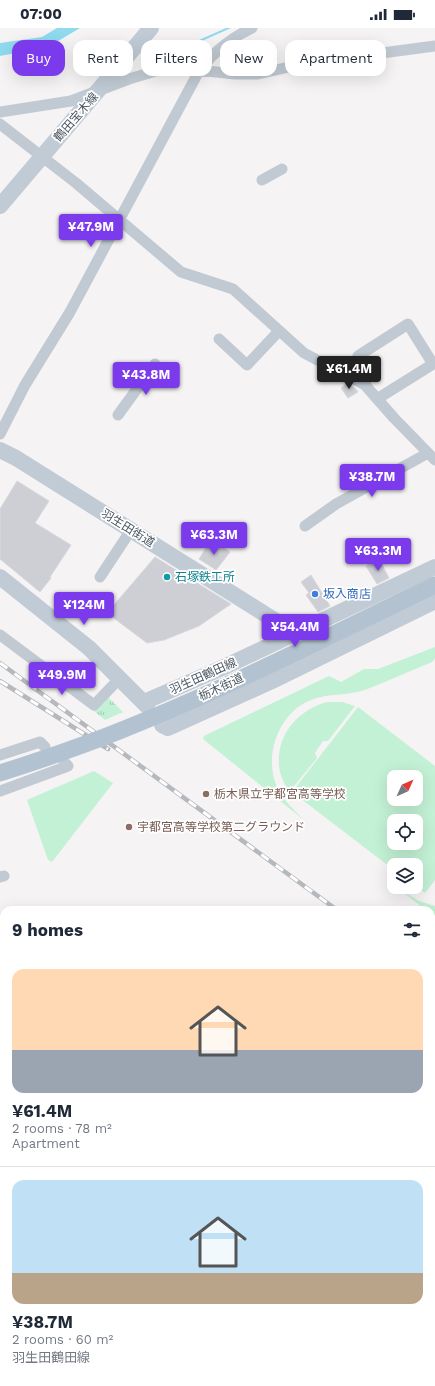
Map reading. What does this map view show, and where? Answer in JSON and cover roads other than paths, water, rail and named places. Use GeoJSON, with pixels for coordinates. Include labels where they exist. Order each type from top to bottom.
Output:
{"type":"FeatureCollection","features":[{"type":"Feature","properties":{"kind":"main road","name":"鶴田宝木線"},"geometry":{"type":"LineString","coordinates":[[0,206],[151,28]]}},
{"type":"Feature","properties":{"kind":"main road","name":"羽生田街道"},"geometry":{"type":"LineString","coordinates":[[0,450],[16,458],[295,633]]}},
{"type":"Feature","properties":{"kind":"main road","name":"羽生田鶴田線"},"geometry":{"type":"LineString","coordinates":[[0,577],[83,643],[145,704],[435,567]]}},
{"type":"Feature","properties":{"kind":"main road","name":"栃木街道"},"geometry":{"type":"LineString","coordinates":[[0,773],[62,753],[139,724],[435,585]]}},
{"type":"Feature","properties":{"kind":"main road"},"geometry":{"type":"LineString","coordinates":[[162,725],[168,728],[221,705],[435,601]]}},
{"type":"Feature","properties":{"kind":"street"},"geometry":{"type":"LineString","coordinates":[[212,56],[226,44],[252,28]]}},
{"type":"Feature","properties":{"kind":"street"},"geometry":{"type":"LineString","coordinates":[[212,72],[258,74],[349,57],[435,46]]}},
{"type":"Feature","properties":{"kind":"street"},"geometry":{"type":"LineString","coordinates":[[0,112],[71,101],[141,75]]}},
{"type":"Feature","properties":{"kind":"street"},"geometry":{"type":"LineString","coordinates":[[0,434],[25,385],[70,312],[196,76]]}},
{"type":"Feature","properties":{"kind":"street"},"geometry":{"type":"LineString","coordinates":[[0,124],[42,156],[181,272],[234,289],[304,353],[365,385],[431,457],[336,504],[305,526]]}},
{"type":"Feature","properties":{"kind":"street"},"geometry":{"type":"LineString","coordinates":[[262,180],[282,169]]}},
{"type":"Feature","properties":{"kind":"street"},"geometry":{"type":"LineString","coordinates":[[365,385],[368,373],[358,356],[408,324],[433,364],[377,399]]}},
{"type":"Feature","properties":{"kind":"street"},"geometry":{"type":"LineString","coordinates":[[219,339],[247,365],[279,331]]}},
{"type":"Feature","properties":{"kind":"street"},"geometry":{"type":"LineString","coordinates":[[118,415],[155,364]]}},
{"type":"Feature","properties":{"kind":"street"},"geometry":{"type":"LineString","coordinates":[[100,577],[131,530]]}},
{"type":"Feature","properties":{"kind":"street"},"geometry":{"type":"LineString","coordinates":[[0,635],[94,705],[120,678]]}},
{"type":"Feature","properties":{"kind":"street"},"geometry":{"type":"LineString","coordinates":[[0,755],[40,742],[45,746]]}},
{"type":"Feature","properties":{"kind":"street"},"geometry":{"type":"LineString","coordinates":[[0,791],[68,766],[64,762]]}},
{"type":"Feature","properties":{"kind":"water"},"geometry":{"type":"Polygon","coordinates":[[[57,28],[80,28],[60,40],[21,40],[42,37],[57,28]]]}},
{"type":"Feature","properties":{"kind":"water"},"geometry":{"type":"Polygon","coordinates":[[[226,28],[231,28],[204,40],[199,40],[226,28]]]}},
{"type":"Feature","properties":{"kind":"water"},"geometry":{"type":"Polygon","coordinates":[[[12,41],[12,54],[0,56],[0,43],[12,41]]]}},
{"type":"Feature","properties":{"kind":"railway"},"geometry":{"type":"LineString","coordinates":[[0,663],[332,906]]}},
{"type":"Feature","properties":{"kind":"railway"},"geometry":{"type":"LineString","coordinates":[[0,681],[108,749]]}},
{"type":"Feature","properties":{"kind":"place","name":"石塚鉄工所"},"geometry":{"type":"Point","coordinates":[167,577]}},
{"type":"Feature","properties":{"kind":"place","name":"坂入商店"},"geometry":{"type":"Point","coordinates":[315,594]}},
{"type":"Feature","properties":{"kind":"place","name":"栃木県立宇都宮高等学校"},"geometry":{"type":"Point","coordinates":[206,794]}},
{"type":"Feature","properties":{"kind":"place","name":"宇都宮高等学校第二グラウンド"},"geometry":{"type":"Point","coordinates":[129,827]}}]}
